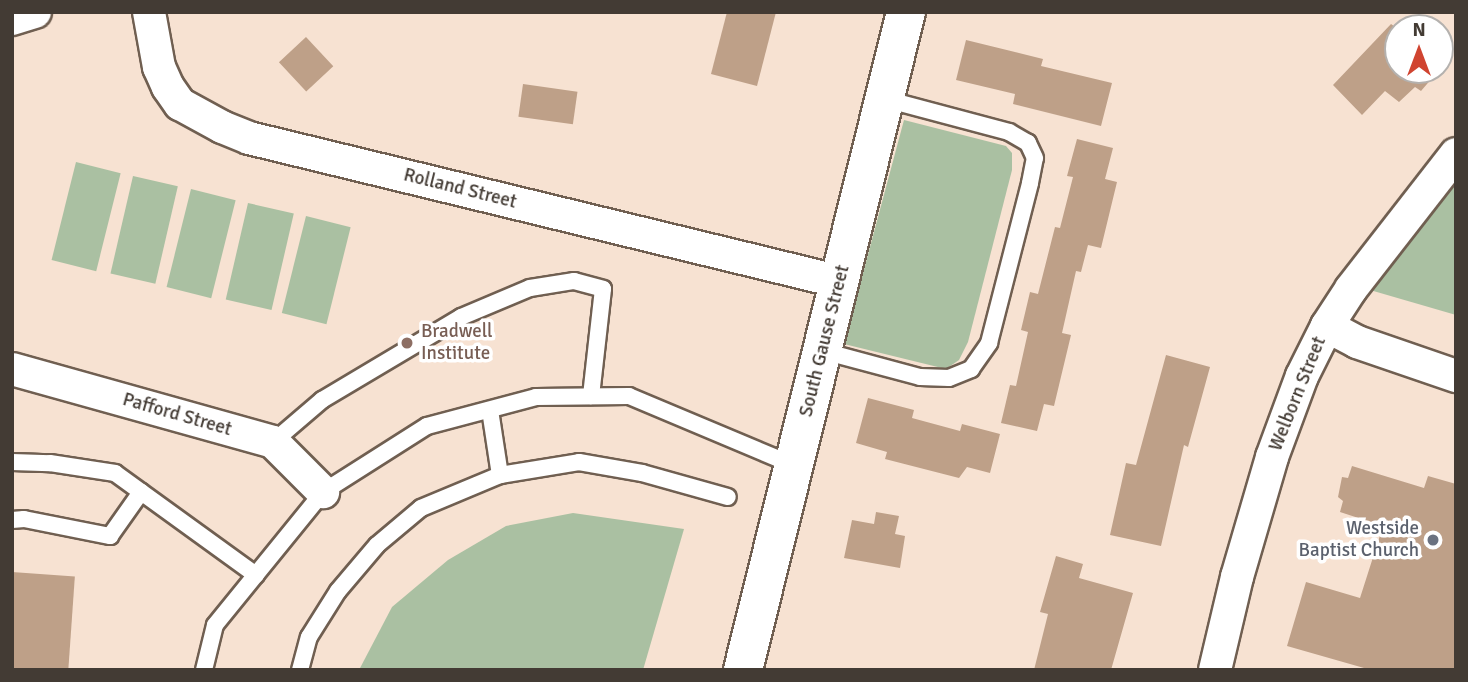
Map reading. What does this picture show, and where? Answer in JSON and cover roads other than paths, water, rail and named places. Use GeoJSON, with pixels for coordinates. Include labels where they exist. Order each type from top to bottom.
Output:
{"type":"FeatureCollection","features":[{"type":"Feature","properties":{"kind":"street"},"geometry":{"type":"LineString","coordinates":[[12,19],[35,12]]}},
{"type":"Feature","properties":{"kind":"street","name":"Rolland Street"},"geometry":{"type":"LineString","coordinates":[[149,12],[159,68],[180,104],[249,138],[841,282]]}},
{"type":"Feature","properties":{"kind":"street","name":"South Gause Street"},"geometry":{"type":"LineString","coordinates":[[743,670],[906,12]]}},
{"type":"Feature","properties":{"kind":"street","name":"Welborn Street"},"geometry":{"type":"LineString","coordinates":[[1215,670],[1237,576],[1272,457],[1302,376],[1327,326],[1367,268],[1456,154]]}},
{"type":"Feature","properties":{"kind":"street"},"geometry":{"type":"LineString","coordinates":[[1327,326],[1381,352],[1456,376]]}},
{"type":"Feature","properties":{"kind":"street","name":"Pafford Street"},"geometry":{"type":"LineString","coordinates":[[12,369],[273,442],[323,492]]}},
{"type":"Feature","properties":{"kind":"lane"},"geometry":{"type":"LineString","coordinates":[[823,351],[920,377],[949,378],[971,369],[989,343],[1030,183],[1035,158],[1028,143],[1009,132],[885,99]]}},
{"type":"Feature","properties":{"kind":"lane"},"geometry":{"type":"LineString","coordinates":[[273,442],[322,400],[461,317],[530,288],[574,281],[603,289],[591,396]]}},
{"type":"Feature","properties":{"kind":"lane"},"geometry":{"type":"LineString","coordinates":[[204,670],[215,625],[323,492],[428,426],[536,397],[629,396],[793,465]]}},
{"type":"Feature","properties":{"kind":"lane"},"geometry":{"type":"LineString","coordinates":[[490,410],[500,475]]}},
{"type":"Feature","properties":{"kind":"lane"},"geometry":{"type":"LineString","coordinates":[[300,670],[309,637],[338,592],[377,545],[421,508],[500,475],[579,461],[642,473],[728,497]]}},
{"type":"Feature","properties":{"kind":"lane"},"geometry":{"type":"LineString","coordinates":[[12,462],[50,463],[116,473],[256,575]]}},
{"type":"Feature","properties":{"kind":"lane"},"geometry":{"type":"LineString","coordinates":[[12,520],[24,519],[110,536],[141,492]]}},
{"type":"Feature","properties":{"kind":"place","name":"Bradwell Institute"},"geometry":{"type":"Point","coordinates":[407,343]}},
{"type":"Feature","properties":{"kind":"place","name":"Westside Baptist Church"},"geometry":{"type":"Point","coordinates":[1433,540]}}]}
